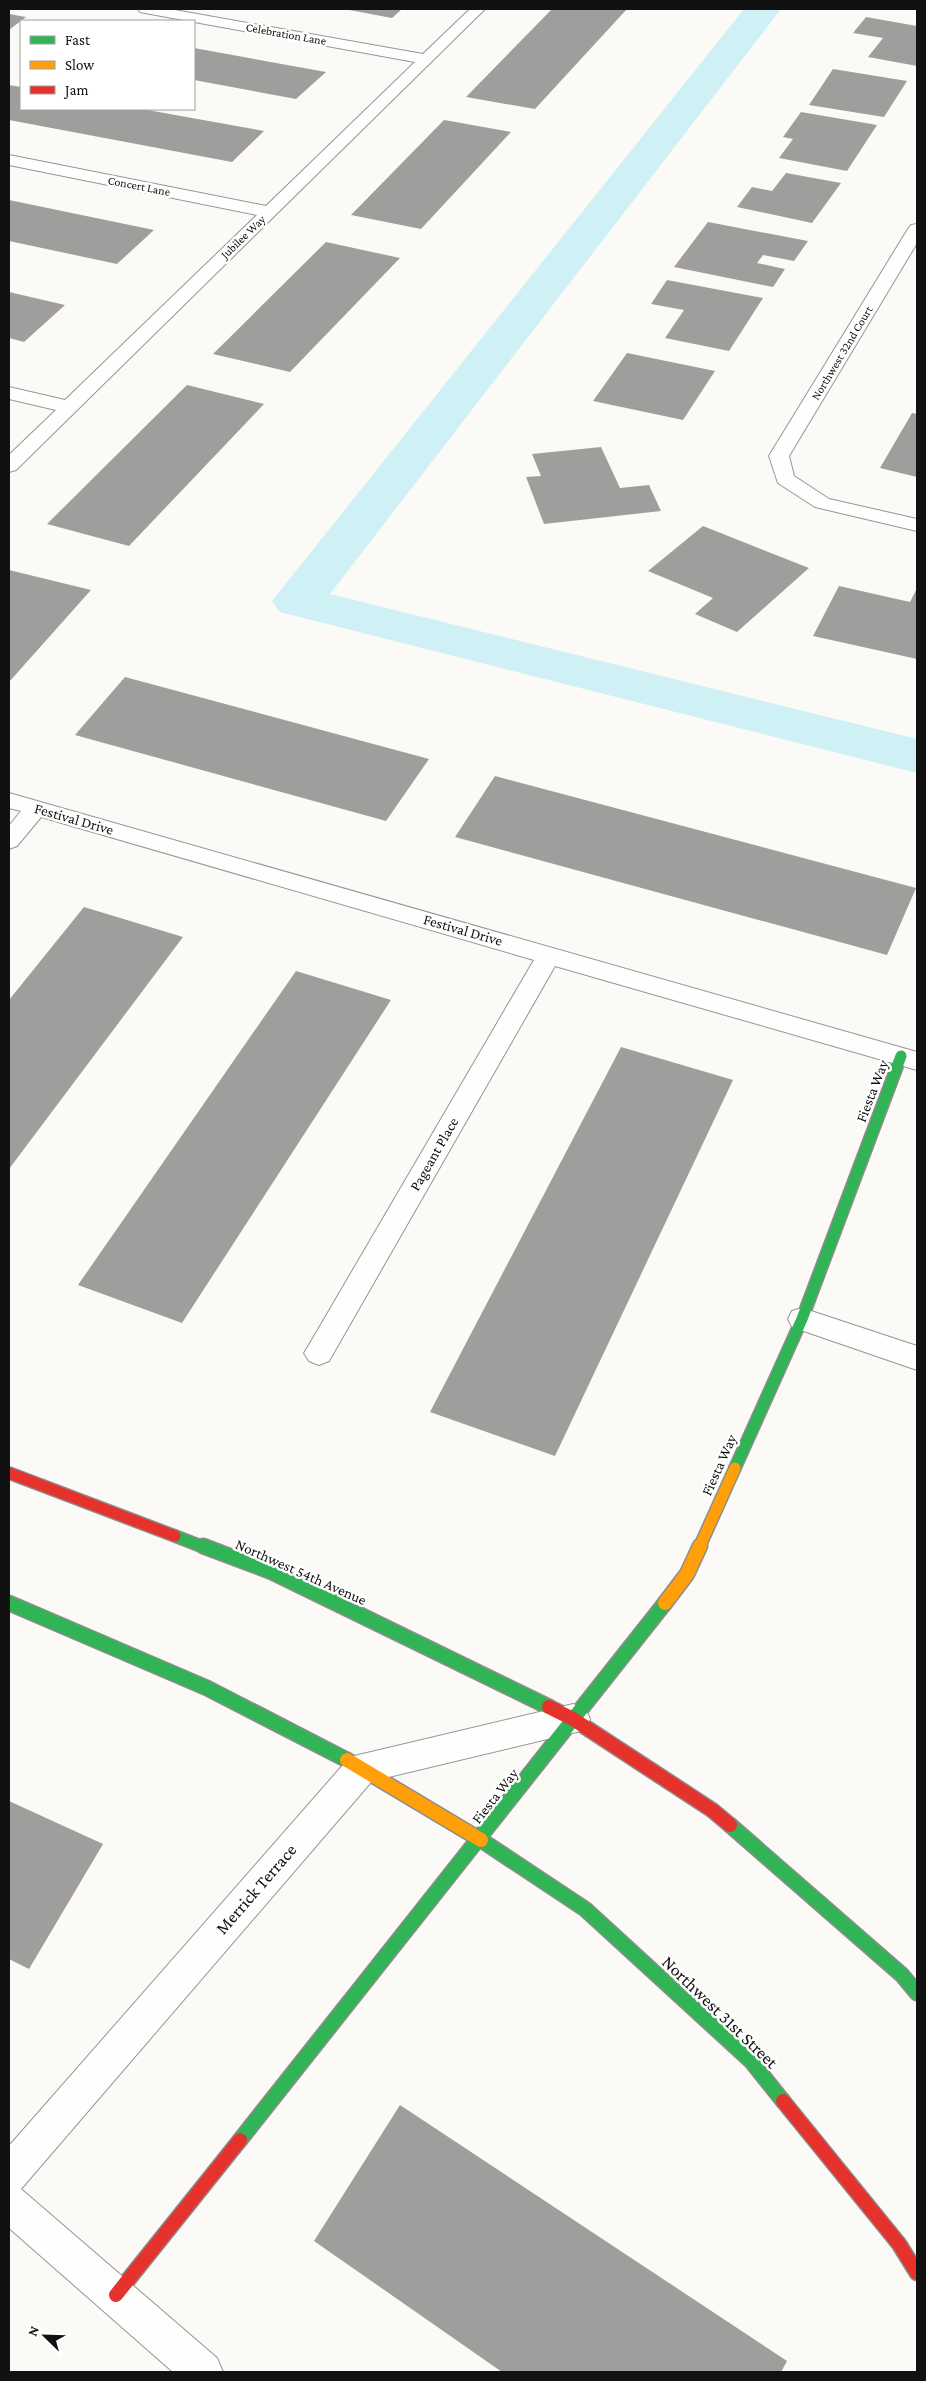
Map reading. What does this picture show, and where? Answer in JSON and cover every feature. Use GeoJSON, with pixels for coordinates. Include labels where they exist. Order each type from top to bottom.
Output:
{"type":"FeatureCollection","features":[{"type":"Feature","properties":{"kind":"street","name":"Celebration Lane"},"geometry":{"type":"LineString","coordinates":[[145,9],[426,59]]}},
{"type":"Feature","properties":{"kind":"street","name":"Jubilee Way"},"geometry":{"type":"LineString","coordinates":[[9,466],[478,9]]}},
{"type":"Feature","properties":{"kind":"street","name":"Concert Lane"},"geometry":{"type":"LineString","coordinates":[[9,160],[269,212]]}},
{"type":"Feature","properties":{"kind":"street","name":"Northwest 32nd Court"},"geometry":{"type":"LineString","coordinates":[[917,229],[779,456],[785,479],[822,503],[917,525]]}},
{"type":"Feature","properties":{"kind":"street"},"geometry":{"type":"LineString","coordinates":[[9,393],[69,407]]}},
{"type":"Feature","properties":{"kind":"street","name":"Festival Drive"},"geometry":{"type":"LineString","coordinates":[[9,800],[909,1058]]}},
{"type":"Feature","properties":{"kind":"street"},"geometry":{"type":"LineString","coordinates":[[9,841],[36,808]]}},
{"type":"Feature","properties":{"kind":"street","name":"Pageant Place"},"geometry":{"type":"LineString","coordinates":[[319,1353],[549,955]]}},
{"type":"Feature","properties":{"kind":"street","name":"Fiesta Way"},"geometry":{"type":"LineString","coordinates":[[480,1839],[687,1574],[802,1319],[909,1058]]}},
{"type":"Feature","properties":{"kind":"street"},"geometry":{"type":"LineString","coordinates":[[802,1319],[917,1358]]}},
{"type":"Feature","properties":{"kind":"street","name":"Northwest 54th Avenue"},"geometry":{"type":"LineString","coordinates":[[9,1473],[272,1572],[573,1719]]}},
{"type":"Feature","properties":{"kind":"street"},"geometry":{"type":"LineString","coordinates":[[9,1603],[207,1688],[362,1768],[480,1839],[116,2295]]}},
{"type":"Feature","properties":{"kind":"street"},"geometry":{"type":"LineString","coordinates":[[362,1768],[573,1719],[712,1810],[902,1975],[917,1993]]}},
{"type":"Feature","properties":{"kind":"street","name":"Merrick Terrace"},"geometry":{"type":"LineString","coordinates":[[9,2175],[362,1768]]}},
{"type":"Feature","properties":{"kind":"street","name":"Northwest 31st Street"},"geometry":{"type":"LineString","coordinates":[[480,1839],[585,1908],[751,2061],[899,2244],[917,2273]]}},
{"type":"Feature","properties":{"kind":"street"},"geometry":{"type":"LineString","coordinates":[[9,2204],[116,2295],[202,2372]]}},
{"type":"Feature","properties":{"kind":"building"},"geometry":{"type":"Polygon","coordinates":[[[344,9],[402,9],[392,18],[344,9]]]}},
{"type":"Feature","properties":{"kind":"building"},"geometry":{"type":"Polygon","coordinates":[[[552,9],[627,9],[535,109],[466,97],[552,9]]]}},
{"type":"Feature","properties":{"kind":"building"},"geometry":{"type":"Polygon","coordinates":[[[9,14],[26,17],[20,20],[9,30],[9,14]]]}},
{"type":"Feature","properties":{"kind":"building"},"geometry":{"type":"Polygon","coordinates":[[[866,17],[917,26],[917,66],[868,57],[883,38],[853,33],[866,17]]]}},
{"type":"Feature","properties":{"kind":"building"},"geometry":{"type":"Polygon","coordinates":[[[195,48],[326,72],[296,99],[195,80],[195,48]]]}},
{"type":"Feature","properties":{"kind":"building"},"geometry":{"type":"Polygon","coordinates":[[[833,69],[907,81],[884,117],[809,105],[833,69]]]}},
{"type":"Feature","properties":{"kind":"building"},"geometry":{"type":"Polygon","coordinates":[[[9,85],[20,87],[20,110],[148,110],[264,131],[232,162],[9,120],[9,85]]]}},
{"type":"Feature","properties":{"kind":"building"},"geometry":{"type":"Polygon","coordinates":[[[801,112],[877,125],[847,171],[779,158],[793,139],[783,137],[801,112]]]}},
{"type":"Feature","properties":{"kind":"building"},"geometry":{"type":"Polygon","coordinates":[[[444,120],[511,132],[421,229],[351,215],[444,120]]]}},
{"type":"Feature","properties":{"kind":"building"},"geometry":{"type":"Polygon","coordinates":[[[786,173],[841,183],[812,223],[737,207],[752,187],[772,191],[786,173]]]}},
{"type":"Feature","properties":{"kind":"building"},"geometry":{"type":"Polygon","coordinates":[[[9,200],[154,230],[117,264],[9,241],[9,200]]]}},
{"type":"Feature","properties":{"kind":"building"},"geometry":{"type":"Polygon","coordinates":[[[708,222],[808,241],[794,261],[763,255],[757,263],[785,269],[773,287],[674,267],[708,222]]]}},
{"type":"Feature","properties":{"kind":"building"},"geometry":{"type":"Polygon","coordinates":[[[326,242],[400,258],[290,372],[213,354],[326,242]]]}},
{"type":"Feature","properties":{"kind":"building"},"geometry":{"type":"Polygon","coordinates":[[[667,280],[763,298],[729,351],[665,338],[684,310],[651,304],[667,280]]]}},
{"type":"Feature","properties":{"kind":"building"},"geometry":{"type":"Polygon","coordinates":[[[9,292],[65,305],[24,342],[9,338],[9,292]]]}},
{"type":"Feature","properties":{"kind":"building"},"geometry":{"type":"Polygon","coordinates":[[[627,353],[715,371],[683,420],[593,401],[627,353]]]}},
{"type":"Feature","properties":{"kind":"building"},"geometry":{"type":"Polygon","coordinates":[[[187,385],[264,404],[129,546],[47,524],[187,385]]]}},
{"type":"Feature","properties":{"kind":"building"},"geometry":{"type":"Polygon","coordinates":[[[912,413],[917,414],[917,477],[880,468],[912,413]]]}},
{"type":"Feature","properties":{"kind":"building"},"geometry":{"type":"Polygon","coordinates":[[[601,447],[620,488],[649,485],[661,511],[544,524],[526,477],[541,476],[532,454],[601,447]]]}},
{"type":"Feature","properties":{"kind":"building"},"geometry":{"type":"Polygon","coordinates":[[[703,526],[809,568],[737,632],[695,614],[713,598],[648,571],[703,526]]]}},
{"type":"Feature","properties":{"kind":"building"},"geometry":{"type":"Polygon","coordinates":[[[9,570],[91,590],[9,682],[9,570]]]}},
{"type":"Feature","properties":{"kind":"building"},"geometry":{"type":"Polygon","coordinates":[[[839,586],[910,602],[917,588],[917,659],[813,636],[839,586]]]}},
{"type":"Feature","properties":{"kind":"building"},"geometry":{"type":"Polygon","coordinates":[[[125,677],[429,759],[386,821],[75,735],[125,677]]]}},
{"type":"Feature","properties":{"kind":"building"},"geometry":{"type":"Polygon","coordinates":[[[495,776],[916,888],[887,955],[455,837],[495,776]]]}},
{"type":"Feature","properties":{"kind":"building"},"geometry":{"type":"Polygon","coordinates":[[[84,907],[183,937],[9,1169],[9,1000],[84,907]]]}},
{"type":"Feature","properties":{"kind":"building"},"geometry":{"type":"Polygon","coordinates":[[[296,971],[391,1000],[182,1323],[78,1285],[296,971]]]}},
{"type":"Feature","properties":{"kind":"building"},"geometry":{"type":"Polygon","coordinates":[[[621,1047],[733,1080],[555,1456],[430,1412],[621,1047]]]}},
{"type":"Feature","properties":{"kind":"building"},"geometry":{"type":"Polygon","coordinates":[[[9,1801],[103,1844],[29,1969],[9,1959],[9,1801]]]}},
{"type":"Feature","properties":{"kind":"building"},"geometry":{"type":"Polygon","coordinates":[[[400,2105],[787,2361],[781,2372],[502,2372],[314,2241],[400,2105]]]}},
{"type":"Feature","properties":{"kind":"waterway"},"geometry":{"type":"LineString","coordinates":[[763,9],[298,601],[917,756]]}},
{"type":"Feature","properties":{"kind":"traffic: fast"},"geometry":{"type":"LineString","coordinates":[[735,1468],[802,1319],[901,1056]]}},
{"type":"Feature","properties":{"kind":"traffic: fast"},"geometry":{"type":"LineString","coordinates":[[175,1536],[272,1572],[549,1707]]}},
{"type":"Feature","properties":{"kind":"traffic: fast"},"geometry":{"type":"LineString","coordinates":[[9,1603],[207,1688],[347,1760]]}},
{"type":"Feature","properties":{"kind":"traffic: fast"},"geometry":{"type":"LineString","coordinates":[[240,2140],[665,1603]]}},
{"type":"Feature","properties":{"kind":"traffic: fast"},"geometry":{"type":"LineString","coordinates":[[730,1825],[902,1975],[917,1993]]}},
{"type":"Feature","properties":{"kind":"traffic: fast"},"geometry":{"type":"LineString","coordinates":[[481,1840],[585,1909],[751,2061],[783,2101]]}},
{"type":"Feature","properties":{"kind":"traffic: slow"},"geometry":{"type":"LineString","coordinates":[[665,1603],[687,1574],[735,1468]]}},
{"type":"Feature","properties":{"kind":"traffic: slow"},"geometry":{"type":"LineString","coordinates":[[347,1760],[481,1840]]}},
{"type":"Feature","properties":{"kind":"traffic: jam"},"geometry":{"type":"LineString","coordinates":[[9,1473],[175,1536]]}},
{"type":"Feature","properties":{"kind":"traffic: jam"},"geometry":{"type":"LineString","coordinates":[[549,1707],[573,1719],[712,1810],[730,1825]]}},
{"type":"Feature","properties":{"kind":"traffic: jam"},"geometry":{"type":"LineString","coordinates":[[783,2101],[899,2244],[917,2273]]}},
{"type":"Feature","properties":{"kind":"traffic: jam"},"geometry":{"type":"LineString","coordinates":[[116,2295],[240,2140]]}}]}
